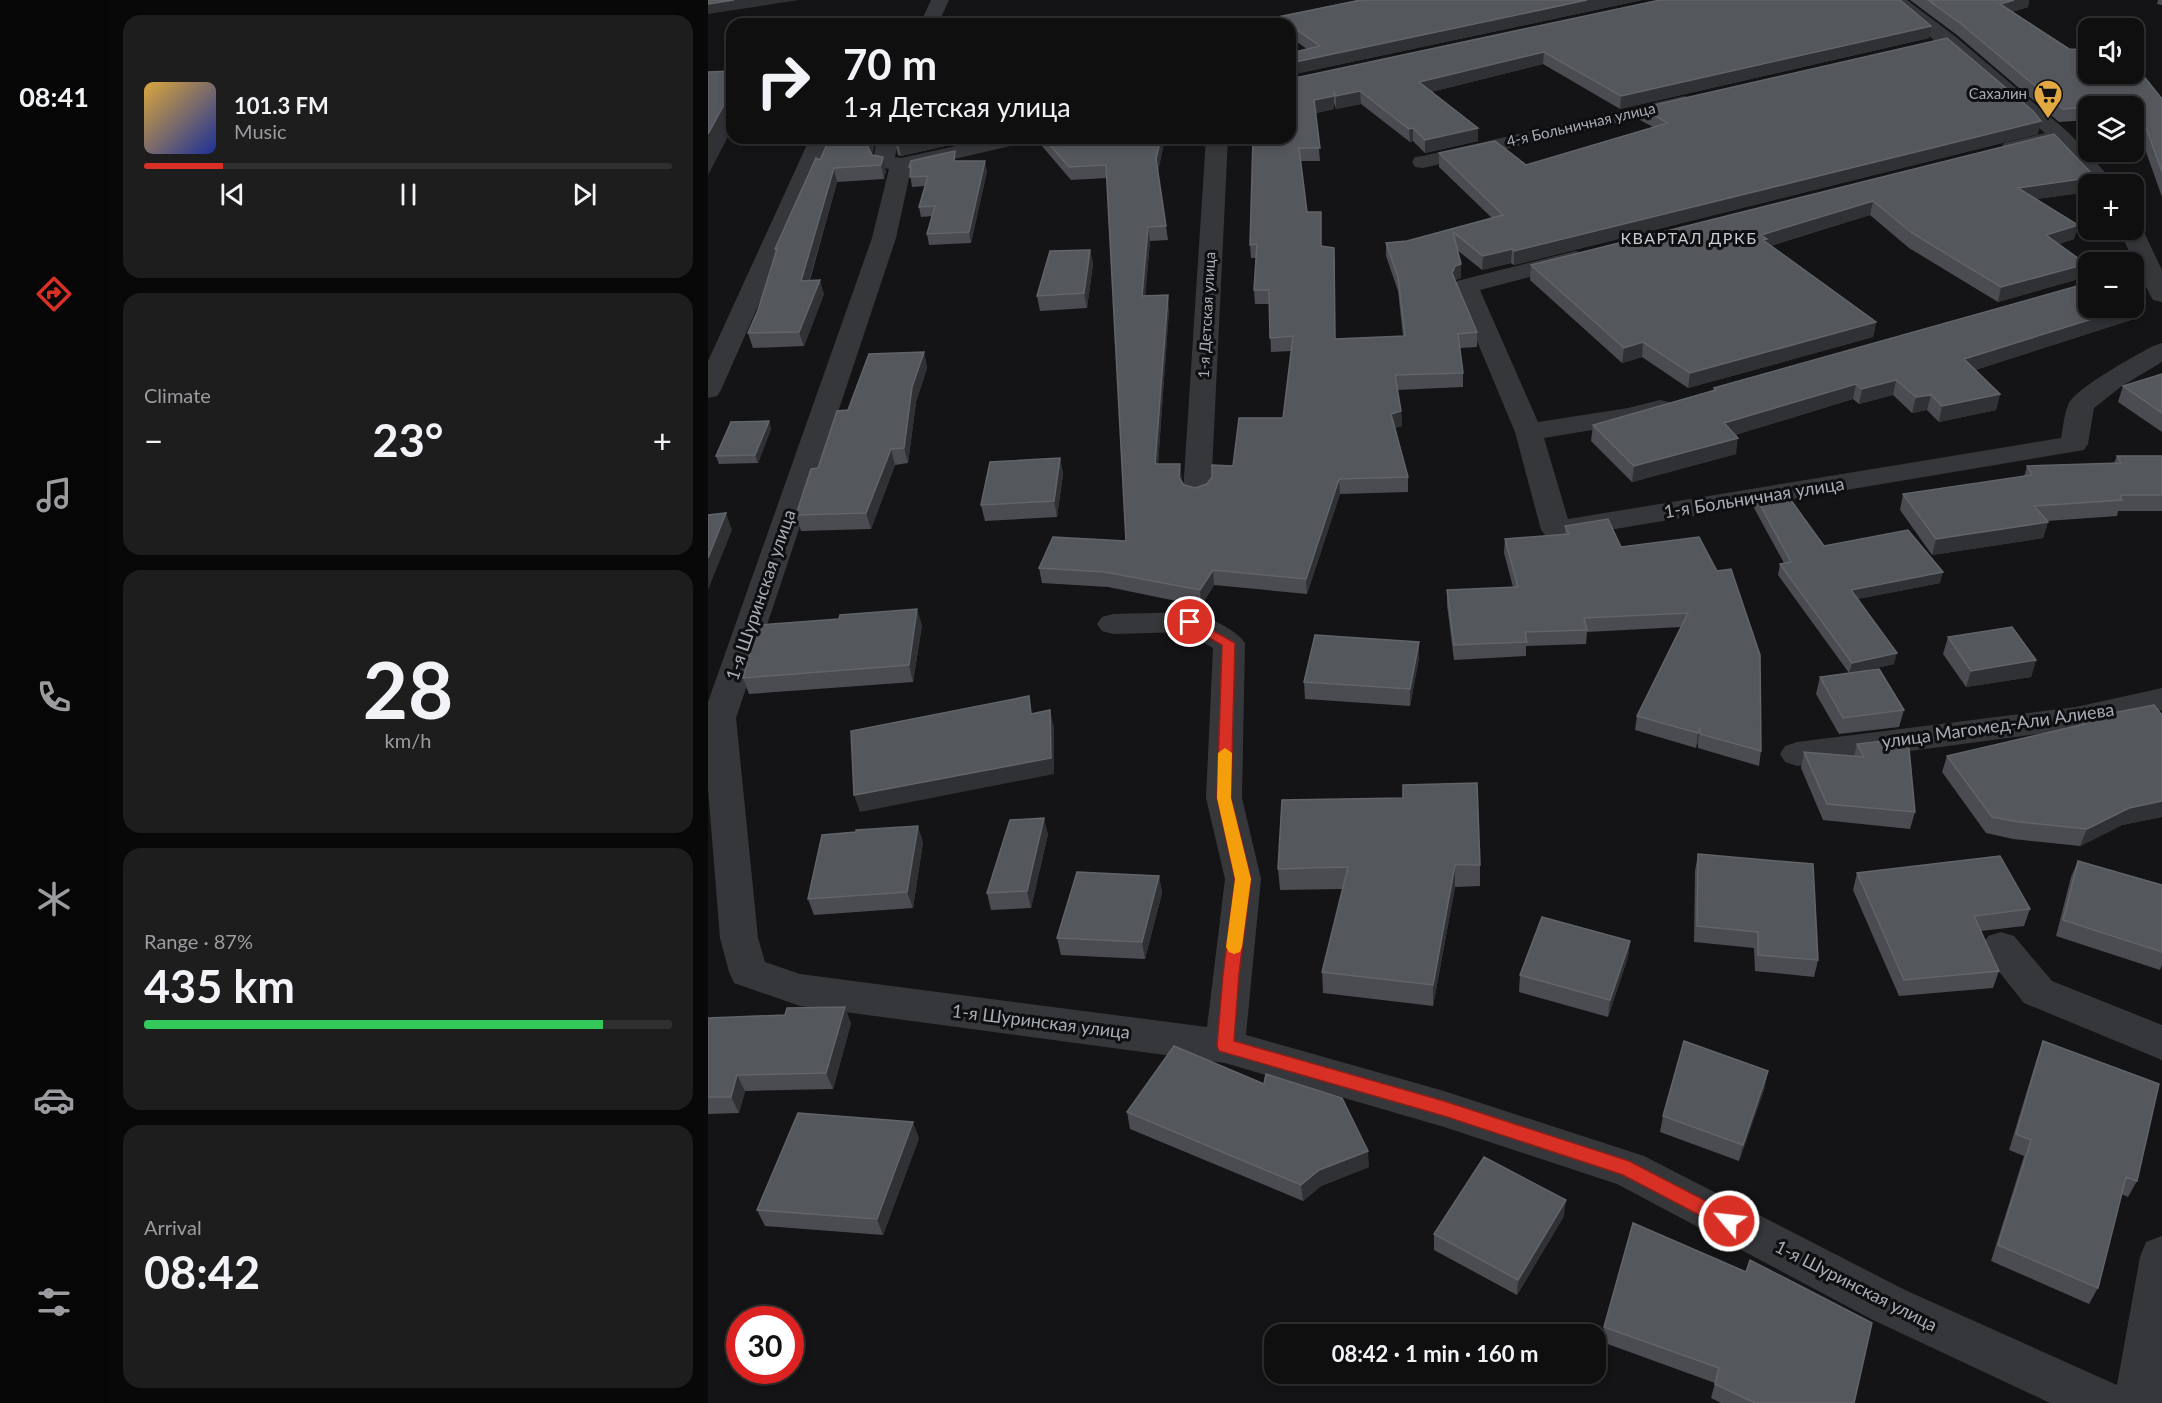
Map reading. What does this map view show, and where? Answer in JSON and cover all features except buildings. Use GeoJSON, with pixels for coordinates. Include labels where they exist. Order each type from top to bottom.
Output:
{"type":"FeatureCollection","features":[{"type":"Feature","properties":{"kind":"street"},"geometry":{"type":"LineString","coordinates":[[931,18],[938,2],[961,0]]}},
{"type":"Feature","properties":{"kind":"street"},"geometry":{"type":"LineString","coordinates":[[1296,18],[1383,0]]}},
{"type":"Feature","properties":{"kind":"street"},"geometry":{"type":"LineString","coordinates":[[1895,0],[1949,41],[2061,136],[2095,174]]}},
{"type":"Feature","properties":{"kind":"street"},"geometry":{"type":"LineString","coordinates":[[1926,46],[1949,41]]}},
{"type":"Feature","properties":{"kind":"street","name":"4-я Больничная улица"},"geometry":{"type":"LineString","coordinates":[[1423,162],[1698,99]]}},
{"type":"Feature","properties":{"kind":"street"},"geometry":{"type":"LineString","coordinates":[[1993,153],[2061,136]]}},
{"type":"Feature","properties":{"kind":"street"},"geometry":{"type":"LineString","coordinates":[[708,390],[818,144]]}},
{"type":"Feature","properties":{"kind":"street"},"geometry":{"type":"LineString","coordinates":[[891,155],[975,144]]}},
{"type":"Feature","properties":{"kind":"street","name":"1-я Детская улица"},"geometry":{"type":"LineString","coordinates":[[1197,492],[1217,144]]}},
{"type":"Feature","properties":{"kind":"street","name":"1-я Шуринская улица"},"geometry":{"type":"LineString","coordinates":[[891,155],[884,238],[719,718],[739,938],[748,972],[800,990],[1225,1046],[1444,1109],[1629,1169],[1889,1305],[2103,1403]]}},
{"type":"Feature","properties":{"kind":"street","name":"1-я Больничная улица"},"geometry":{"type":"LineString","coordinates":[[1592,254],[1466,286],[1529,432],[1556,531],[2074,444],[2081,405],[2113,380],[2162,351]]}},
{"type":"Feature","properties":{"kind":"street"},"geometry":{"type":"LineString","coordinates":[[2144,274],[2162,295]]}},
{"type":"Feature","properties":{"kind":"street"},"geometry":{"type":"LineString","coordinates":[[1529,432],[1628,416],[1686,400]]}},
{"type":"Feature","properties":{"kind":"street"},"geometry":{"type":"LineString","coordinates":[[1113,624],[1190,622],[1228,643],[1224,798],[1243,879],[1225,1046]]}},
{"type":"Feature","properties":{"kind":"street","name":"улица Магомед-Али Алиева"},"geometry":{"type":"LineString","coordinates":[[1797,754],[2076,718],[2162,699]]}},
{"type":"Feature","properties":{"kind":"street"},"geometry":{"type":"LineString","coordinates":[[2001,947],[2038,993],[2162,1043]]}},
{"type":"Feature","properties":{"kind":"street"},"geometry":{"type":"LineString","coordinates":[[2138,1403],[2162,1257]]}},
{"type":"Feature","properties":{"kind":"slow traffic"},"geometry":{"type":"LineString","coordinates":[[1225,753],[1224,798],[1243,879],[1234,947]]}},
{"type":"Feature","properties":{"kind":"place","name":"Сахалин"},"geometry":{"type":"Point","coordinates":[2048,120]}},
{"type":"Feature","properties":{"kind":"district","name":"КВАРТАЛ ДРКБ"},"geometry":{"type":"Point","coordinates":[1689,238]}},
{"type":"Feature","properties":{"kind":"route"},"geometry":{"type":"LineString","coordinates":[[1190,622],[1228,643],[1224,798],[1243,879],[1225,1046],[1444,1109],[1629,1169],[1729,1221]]}}]}
